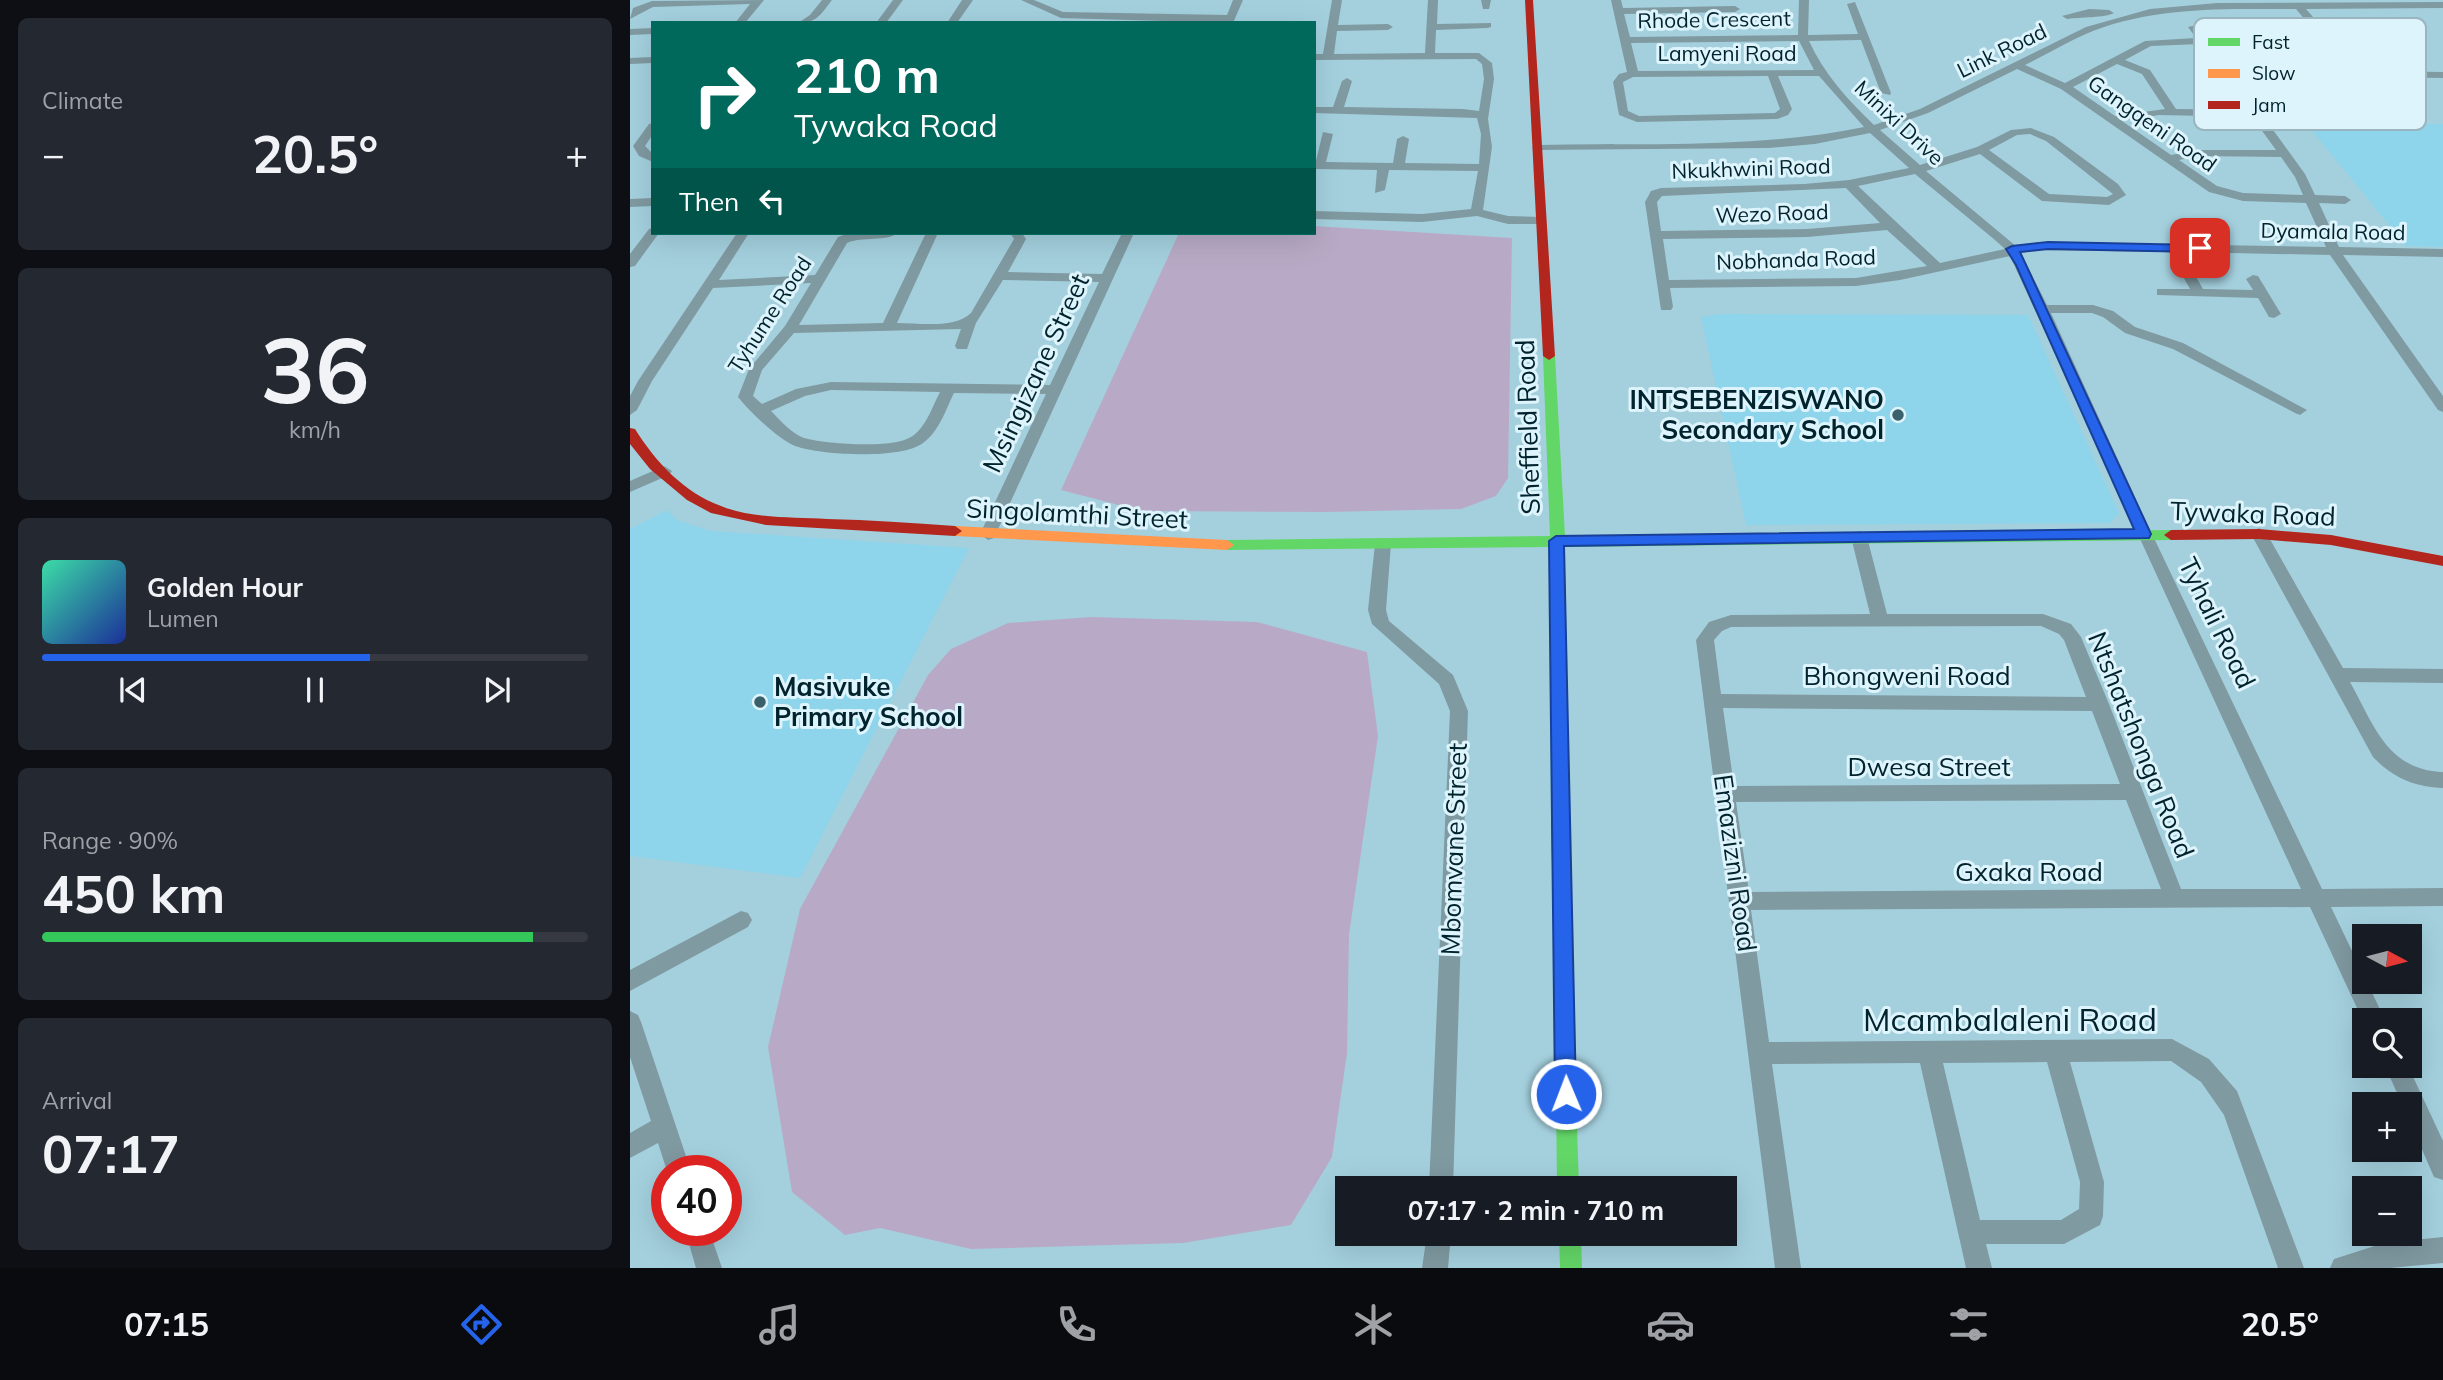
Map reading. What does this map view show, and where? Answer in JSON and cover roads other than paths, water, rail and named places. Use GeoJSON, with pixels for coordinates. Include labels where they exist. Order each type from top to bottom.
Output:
{"type":"FeatureCollection","features":[{"type":"Feature","properties":{"kind":"street"},"geometry":{"type":"LineString","coordinates":[[630,16],[643,6],[652,4],[758,0]]}},
{"type":"Feature","properties":{"kind":"street"},"geometry":{"type":"LineString","coordinates":[[742,21],[758,0]]}},
{"type":"Feature","properties":{"kind":"street"},"geometry":{"type":"LineString","coordinates":[[807,21],[814,17],[827,0]]}},
{"type":"Feature","properties":{"kind":"street"},"geometry":{"type":"LineString","coordinates":[[882,21],[898,0]]}},
{"type":"Feature","properties":{"kind":"street"},"geometry":{"type":"LineString","coordinates":[[953,21],[968,0]]}},
{"type":"Feature","properties":{"kind":"street"},"geometry":{"type":"LineString","coordinates":[[1026,0],[1062,15],[1229,20],[1238,0]]}},
{"type":"Feature","properties":{"kind":"street"},"geometry":{"type":"LineString","coordinates":[[1328,57],[1337,0]]}},
{"type":"Feature","properties":{"kind":"street"},"geometry":{"type":"LineString","coordinates":[[1430,56],[1433,0]]}},
{"type":"Feature","properties":{"kind":"street","name":"Sheffield Road"},"geometry":{"type":"LineString","coordinates":[[1529,0],[1550,353],[1568,1176]]}},
{"type":"Feature","properties":{"kind":"street","name":"Minixi Drive"},"geometry":{"type":"LineString","coordinates":[[1804,0],[1803,38],[1821,73],[1872,130],[2012,249]]}},
{"type":"Feature","properties":{"kind":"street"},"geometry":{"type":"LineString","coordinates":[[2094,0],[2119,20]]}},
{"type":"Feature","properties":{"kind":"street"},"geometry":{"type":"LineString","coordinates":[[1852,4],[1886,93]]}},
{"type":"Feature","properties":{"kind":"street"},"geometry":{"type":"LineString","coordinates":[[1617,5],[1733,19]]}},
{"type":"Feature","properties":{"kind":"street","name":"Rhode Crescent"},"geometry":{"type":"LineString","coordinates":[[1617,5],[1624,40],[1733,19],[1803,38],[1863,37]]}},
{"type":"Feature","properties":{"kind":"street"},"geometry":{"type":"LineString","coordinates":[[2298,5],[2309,18]]}},
{"type":"Feature","properties":{"kind":"street","name":"Link Road"},"geometry":{"type":"LineString","coordinates":[[1538,148],[1769,145],[1815,141],[1872,130],[1924,111],[2090,29],[2150,12],[2204,6],[2443,5]]}},
{"type":"Feature","properties":{"kind":"street"},"geometry":{"type":"LineString","coordinates":[[1432,26],[1486,12],[1488,39]]}},
{"type":"Feature","properties":{"kind":"street"},"geometry":{"type":"LineString","coordinates":[[2067,16],[2089,12],[2109,13]]}},
{"type":"Feature","properties":{"kind":"street"},"geometry":{"type":"LineString","coordinates":[[1332,28],[1388,27]]}},
{"type":"Feature","properties":{"kind":"street"},"geometry":{"type":"LineString","coordinates":[[630,32],[651,31]]}},
{"type":"Feature","properties":{"kind":"street"},"geometry":{"type":"LineString","coordinates":[[1624,40],[1633,74],[1623,76],[1618,82],[1623,113],[1637,119],[1777,117],[1786,109],[1772,74]]}},
{"type":"Feature","properties":{"kind":"street"},"geometry":{"type":"LineString","coordinates":[[2066,87],[2153,41],[2194,41]]}},
{"type":"Feature","properties":{"kind":"street"},"geometry":{"type":"LineString","coordinates":[[1316,57],[1474,55],[1487,63],[1484,168],[1477,212]]}},
{"type":"Feature","properties":{"kind":"street"},"geometry":{"type":"LineString","coordinates":[[631,62],[651,60]]}},
{"type":"Feature","properties":{"kind":"street"},"geometry":{"type":"LineString","coordinates":[[2117,60],[2146,72],[2172,111]]}},
{"type":"Feature","properties":{"kind":"street","name":"Gangqeni Road"},"geometry":{"type":"LineString","coordinates":[[2017,65],[2066,87],[2199,181],[2223,193],[2243,197],[2345,200]]}},
{"type":"Feature","properties":{"kind":"street","name":"Lamyeni Road"},"geometry":{"type":"LineString","coordinates":[[1633,74],[1821,73]]}},
{"type":"Feature","properties":{"kind":"street"},"geometry":{"type":"LineString","coordinates":[[1338,110],[1347,81]]}},
{"type":"Feature","properties":{"kind":"street"},"geometry":{"type":"LineString","coordinates":[[1316,110],[1463,112],[1484,117]]}},
{"type":"Feature","properties":{"kind":"street"},"geometry":{"type":"LineString","coordinates":[[2111,120],[2142,113],[2194,112]]}},
{"type":"Feature","properties":{"kind":"street"},"geometry":{"type":"LineString","coordinates":[[648,156],[639,146],[651,130]]}},
{"type":"Feature","properties":{"kind":"street"},"geometry":{"type":"LineString","coordinates":[[2268,130],[2301,177],[2334,251],[2443,407]]}},
{"type":"Feature","properties":{"kind":"street","name":"Nkukhwini Road"},"geometry":{"type":"LineString","coordinates":[[1667,307],[1651,202],[1655,194],[1661,192],[1849,184],[1920,170],[1981,149],[2015,132],[2039,133],[2114,187],[2120,195],[2109,201],[2046,198],[1981,149]]}},
{"type":"Feature","properties":{"kind":"street"},"geometry":{"type":"LineString","coordinates":[[1327,134],[1317,165],[1484,168]]}},
{"type":"Feature","properties":{"kind":"street"},"geometry":{"type":"LineString","coordinates":[[1379,190],[1403,139]]}},
{"type":"Feature","properties":{"kind":"street"},"geometry":{"type":"LineString","coordinates":[[2167,159],[2199,153],[2285,154]]}},
{"type":"Feature","properties":{"kind":"street"},"geometry":{"type":"LineString","coordinates":[[630,158],[648,156]]}},
{"type":"Feature","properties":{"kind":"street"},"geometry":{"type":"LineString","coordinates":[[1849,184],[1937,268]]}},
{"type":"Feature","properties":{"kind":"street"},"geometry":{"type":"LineString","coordinates":[[630,203],[651,202]]}},
{"type":"Feature","properties":{"kind":"street"},"geometry":{"type":"LineString","coordinates":[[1316,215],[1422,218],[1477,212],[1508,220],[1541,221]]}},
{"type":"Feature","properties":{"kind":"street","name":"Wezo Road"},"geometry":{"type":"LineString","coordinates":[[1656,235],[1807,233],[1890,226]]}},
{"type":"Feature","properties":{"kind":"street"},"geometry":{"type":"LineString","coordinates":[[630,263],[651,235]]}},
{"type":"Feature","properties":{"kind":"street"},"geometry":{"type":"LineString","coordinates":[[630,410],[637,381],[742,235]]}},
{"type":"Feature","properties":{"kind":"street","name":"Tyhume Road"},"geometry":{"type":"LineString","coordinates":[[759,411],[746,397],[746,390],[764,358],[789,329],[842,240],[859,235]]}},
{"type":"Feature","properties":{"kind":"street"},"geometry":{"type":"LineString","coordinates":[[888,327],[931,235]]}},
{"type":"Feature","properties":{"kind":"street"},"geometry":{"type":"LineString","coordinates":[[962,346],[970,322],[1000,276],[1020,239],[1018,235]]}},
{"type":"Feature","properties":{"kind":"street","name":"Msingizane Street"},"geometry":{"type":"LineString","coordinates":[[988,534],[1127,235]]}},
{"type":"Feature","properties":{"kind":"street","name":"Dyamala Road"},"geometry":{"type":"LineString","coordinates":[[2012,249],[2048,246],[2443,253]]}},
{"type":"Feature","properties":{"kind":"street"},"geometry":{"type":"LineString","coordinates":[[2173,248],[2199,293]]}},
{"type":"Feature","properties":{"kind":"street","name":"Nobhanda Road"},"geometry":{"type":"LineString","coordinates":[[1663,284],[1856,282],[1937,268],[2012,249]]}},
{"type":"Feature","properties":{"kind":"street","name":"Tyhali Road"},"geometry":{"type":"LineString","coordinates":[[2012,249],[2368,1008]]}},
{"type":"Feature","properties":{"kind":"street"},"geometry":{"type":"LineString","coordinates":[[1000,276],[1107,278]]}},
{"type":"Feature","properties":{"kind":"street"},"geometry":{"type":"LineString","coordinates":[[709,284],[818,279]]}},
{"type":"Feature","properties":{"kind":"street"},"geometry":{"type":"LineString","coordinates":[[2253,279],[2274,313]]}},
{"type":"Feature","properties":{"kind":"street"},"geometry":{"type":"LineString","coordinates":[[2162,292],[2262,294]]}},
{"type":"Feature","properties":{"kind":"street"},"geometry":{"type":"LineString","coordinates":[[2041,309],[2093,309],[2108,314],[2130,330],[2178,346],[2209,365],[2300,410]]}},
{"type":"Feature","properties":{"kind":"street"},"geometry":{"type":"LineString","coordinates":[[789,329],[957,326],[970,322]]}},
{"type":"Feature","properties":{"kind":"street"},"geometry":{"type":"LineString","coordinates":[[949,389],[924,434],[915,443],[898,448],[800,442],[759,411],[801,392],[820,387],[1056,390]]}},
{"type":"Feature","properties":{"kind":"street","name":"Singolamthi Street"},"geometry":{"type":"LineString","coordinates":[[630,432],[635,443],[686,495],[715,512],[735,516],[988,534],[1201,545],[1556,541]]}},
{"type":"Feature","properties":{"kind":"street"},"geometry":{"type":"LineString","coordinates":[[630,487],[664,471]]}},
{"type":"Feature","properties":{"kind":"street"},"geometry":{"type":"LineString","coordinates":[[2259,534],[2380,752],[2392,766],[2416,778],[2443,780]]}},
{"type":"Feature","properties":{"kind":"street","name":"Tywaka Road"},"geometry":{"type":"LineString","coordinates":[[1556,541],[2259,534],[2331,540],[2443,561]]}},
{"type":"Feature","properties":{"kind":"street"},"geometry":{"type":"LineString","coordinates":[[1859,537],[1880,621]]}},
{"type":"Feature","properties":{"kind":"street","name":"Mbomvane Street"},"geometry":{"type":"LineString","coordinates":[[1383,544],[1377,610],[1381,624],[1447,680],[1459,711],[1441,1176]]}},
{"type":"Feature","properties":{"kind":"street","name":"Ntshatshonga Road"},"geometry":{"type":"LineString","coordinates":[[1880,621],[2043,620],[2053,622],[2064,629],[2072,637],[2100,704],[2175,900]]}},
{"type":"Feature","properties":{"kind":"street","name":"Emazizni Road"},"geometry":{"type":"LineString","coordinates":[[1788,1268],[1705,640],[1711,629],[1720,623],[1880,621]]}},
{"type":"Feature","properties":{"kind":"street"},"geometry":{"type":"LineString","coordinates":[[2337,675],[2443,676]]}},
{"type":"Feature","properties":{"kind":"street","name":"Bhongweni Road"},"geometry":{"type":"LineString","coordinates":[[1713,701],[2100,704]]}},
{"type":"Feature","properties":{"kind":"street","name":"Dwesa Street"},"geometry":{"type":"LineString","coordinates":[[1726,794],[2133,792]]}},
{"type":"Feature","properties":{"kind":"street","name":"Gxaka Road"},"geometry":{"type":"LineString","coordinates":[[1740,901],[2443,897]]}},
{"type":"Feature","properties":{"kind":"street"},"geometry":{"type":"LineString","coordinates":[[630,981],[741,920]]}},
{"type":"Feature","properties":{"kind":"street"},"geometry":{"type":"LineString","coordinates":[[630,1022],[674,1155]]}},
{"type":"Feature","properties":{"kind":"street"},"geometry":{"type":"LineString","coordinates":[[1971,1232],[2064,1232],[2091,1216],[2092,1182],[2055,1050]]}},
{"type":"Feature","properties":{"kind":"street","name":"Mcambalaleni Road"},"geometry":{"type":"LineString","coordinates":[[1760,1053],[2172,1051],[2191,1058],[2210,1072],[2224,1090],[2234,1110],[2291,1268]]}},
{"type":"Feature","properties":{"kind":"street"},"geometry":{"type":"LineString","coordinates":[[1929,1052],[1979,1268]]}},
{"type":"Feature","properties":{"kind":"street"},"geometry":{"type":"LineString","coordinates":[[2402,1078],[2443,1168]]}},
{"type":"Feature","properties":{"kind":"street"},"geometry":{"type":"LineString","coordinates":[[630,1146],[665,1126]]}},
{"type":"Feature","properties":{"kind":"street"},"geometry":{"type":"LineString","coordinates":[[702,1246],[709,1268]]}},
{"type":"Feature","properties":{"kind":"street"},"geometry":{"type":"LineString","coordinates":[[1435,1268],[1438,1246]]}},
{"type":"Feature","properties":{"kind":"street"},"geometry":{"type":"LineString","coordinates":[[1571,1246],[1572,1268]]}},
{"type":"Feature","properties":{"kind":"street"},"geometry":{"type":"LineString","coordinates":[[2343,1268],[2384,1256],[2443,1250]]}},
{"type":"Feature","properties":{"kind":"place","name":"INTSEBENZISWANO Secondary School"},"geometry":{"type":"Point","coordinates":[1898,415]}},
{"type":"Feature","properties":{"kind":"place","name":"Masivuke Primary School"},"geometry":{"type":"Point","coordinates":[760,702]}}]}
